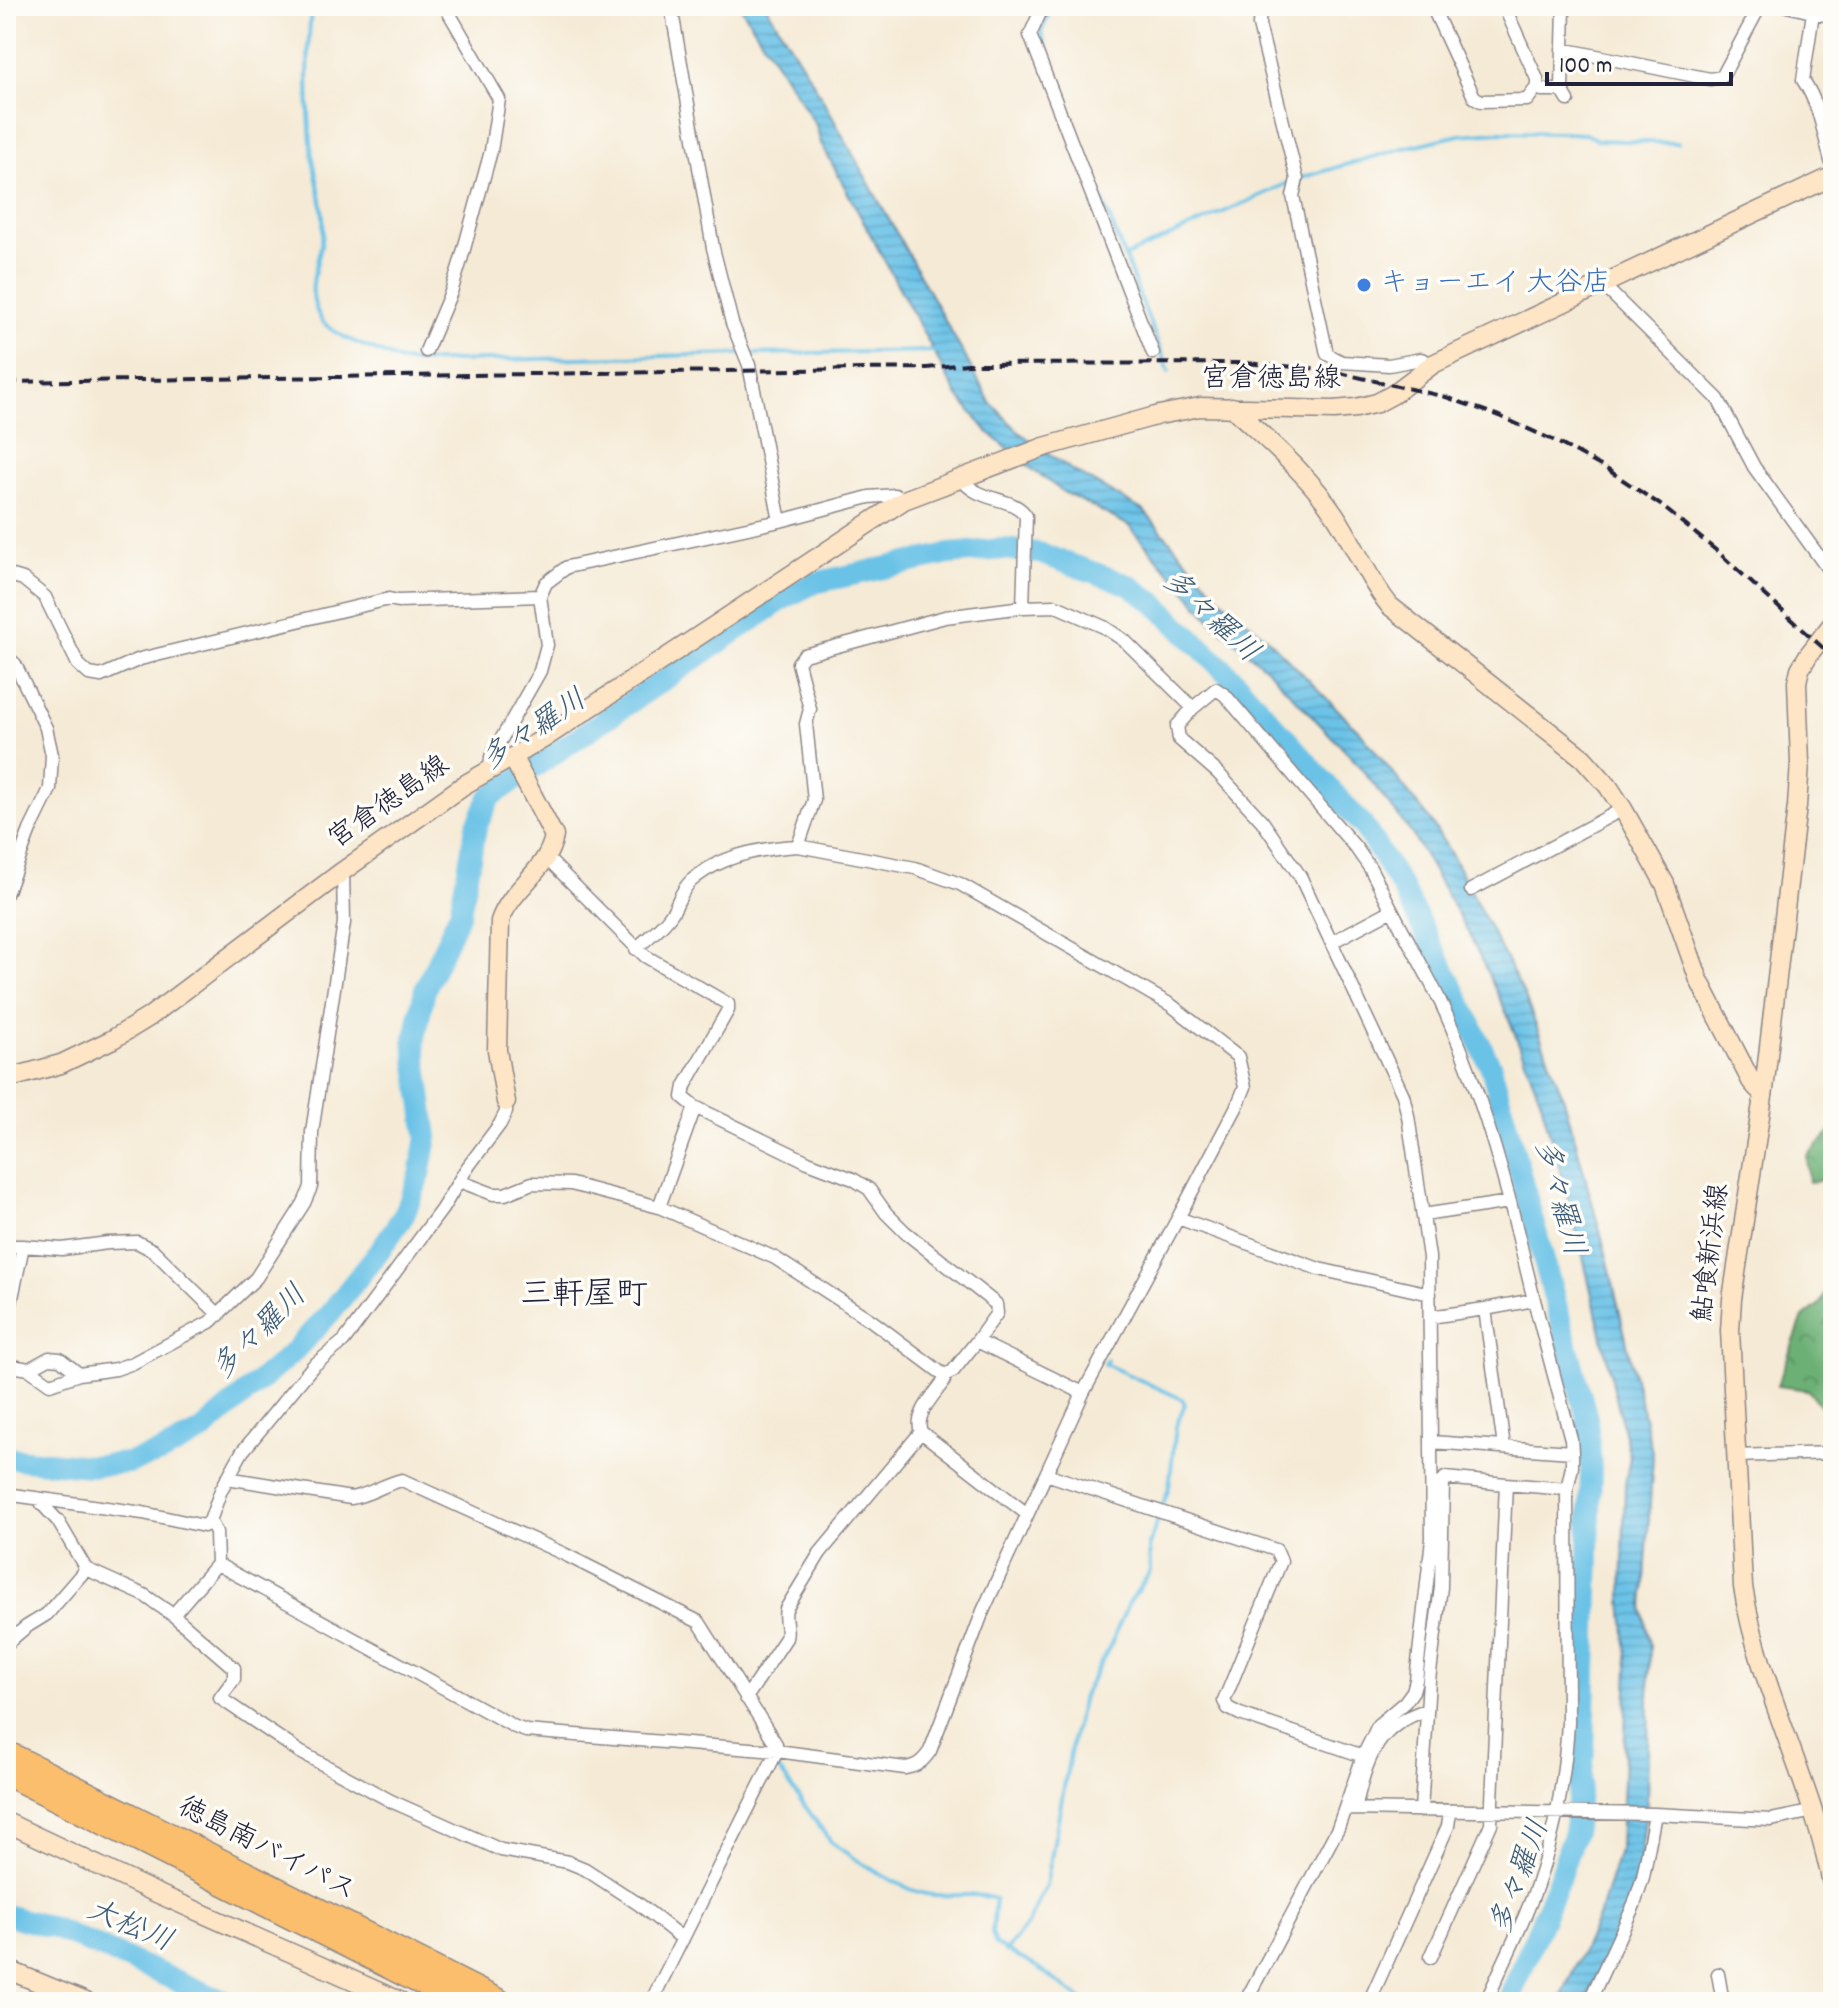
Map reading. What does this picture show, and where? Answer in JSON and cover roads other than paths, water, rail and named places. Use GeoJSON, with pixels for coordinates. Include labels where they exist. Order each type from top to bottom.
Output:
{"type":"FeatureCollection","features":[{"type":"Feature","properties":{"kind":"highway","name":"徳島南バイパス"},"geometry":{"type":"LineString","coordinates":[[6,1753],[500,2002]]}},
{"type":"Feature","properties":{"kind":"highway","name":"徳島南バイパス"},"geometry":{"type":"LineString","coordinates":[[6,1773],[460,2002]]}},
{"type":"Feature","properties":{"kind":"main road","name":"宮倉徳島線"},"geometry":{"type":"LineString","coordinates":[[6,1079],[61,1064],[113,1039],[149,1017],[343,871],[490,769],[514,761],[904,500],[1044,447],[1159,415],[1200,407],[1334,410],[1377,403],[1433,364],[1833,176]]}},
{"type":"Feature","properties":{"kind":"main road"},"geometry":{"type":"LineString","coordinates":[[1232,407],[1321,495],[1337,518],[1373,586],[1390,606],[1583,758],[1608,786],[1665,884],[1699,980],[1751,1081],[1758,1089],[1764,1090]]}},
{"type":"Feature","properties":{"kind":"main road","name":"鮎喰新浜線"},"geometry":{"type":"LineString","coordinates":[[1833,623],[1809,654],[1797,682],[1800,763],[1797,806],[1764,1090],[1730,1330],[1743,1587],[1749,1623],[1756,1652],[1814,1811],[1833,1889]]}},
{"type":"Feature","properties":{"kind":"main road"},"geometry":{"type":"LineString","coordinates":[[506,1102],[497,1050],[500,921],[507,903],[547,858],[554,836],[514,761]]}},
{"type":"Feature","properties":{"kind":"main road"},"geometry":{"type":"LineString","coordinates":[[6,1822],[402,2002]]}},
{"type":"Feature","properties":{"kind":"main road"},"geometry":{"type":"LineString","coordinates":[[6,1969],[58,1995],[86,2002]]}},
{"type":"Feature","properties":{"kind":"street"},"geometry":{"type":"LineString","coordinates":[[426,351],[461,260],[491,151],[499,99],[445,6]]}},
{"type":"Feature","properties":{"kind":"street"},"geometry":{"type":"LineString","coordinates":[[671,6],[713,248],[732,323],[745,355],[780,521]]}},
{"type":"Feature","properties":{"kind":"street"},"geometry":{"type":"LineString","coordinates":[[1043,6],[1030,35],[1153,353]]}},
{"type":"Feature","properties":{"kind":"street"},"geometry":{"type":"LineString","coordinates":[[1260,6],[1259,25],[1297,179],[1293,196],[1327,354],[1342,362],[1389,365],[1421,359],[1433,364]]}},
{"type":"Feature","properties":{"kind":"street"},"geometry":{"type":"LineString","coordinates":[[1432,6],[1474,97],[1481,101],[1527,100],[1537,87],[1537,79],[1504,6]]}},
{"type":"Feature","properties":{"kind":"street"},"geometry":{"type":"LineString","coordinates":[[1537,87],[1565,95],[1562,49],[1564,6]]}},
{"type":"Feature","properties":{"kind":"street"},"geometry":{"type":"LineString","coordinates":[[1562,49],[1710,79],[1719,78],[1760,6]]}},
{"type":"Feature","properties":{"kind":"street"},"geometry":{"type":"LineString","coordinates":[[1787,6],[1814,8],[1833,17]]}},
{"type":"Feature","properties":{"kind":"street"},"geometry":{"type":"LineString","coordinates":[[1814,8],[1803,80],[1815,97],[1821,114],[1833,168]]}},
{"type":"Feature","properties":{"kind":"street"},"geometry":{"type":"LineString","coordinates":[[1603,285],[1718,399],[1754,467],[1833,576]]}},
{"type":"Feature","properties":{"kind":"street"},"geometry":{"type":"LineString","coordinates":[[960,477],[972,491],[1022,510],[1026,516],[1023,607]]}},
{"type":"Feature","properties":{"kind":"street"},"geometry":{"type":"LineString","coordinates":[[490,769],[491,757],[540,671],[547,645],[540,596],[546,583],[567,567],[780,521],[869,497],[895,495],[904,500]]}},
{"type":"Feature","properties":{"kind":"street"},"geometry":{"type":"LineString","coordinates":[[6,574],[23,579],[45,597],[78,664],[89,674],[101,676],[140,659],[389,599],[540,596]]}},
{"type":"Feature","properties":{"kind":"street"},"geometry":{"type":"LineString","coordinates":[[798,846],[814,800],[806,724],[810,709],[798,663],[804,655],[945,617],[1056,606],[1104,627],[1125,641],[1193,708]]}},
{"type":"Feature","properties":{"kind":"street"},"geometry":{"type":"LineString","coordinates":[[6,656],[15,664],[46,728],[52,755],[50,789],[30,830],[6,894]]}},
{"type":"Feature","properties":{"kind":"street"},"geometry":{"type":"LineString","coordinates":[[1350,1809],[1363,1756],[1378,1725],[1405,1702],[1416,1680],[1431,1550],[1429,1257],[1403,1095],[1307,888],[1262,821],[1217,772],[1179,739],[1177,726],[1216,689],[1264,737],[1356,848],[1370,868],[1441,1004],[1467,1065],[1497,1151],[1571,1439],[1572,1467],[1567,1489],[1568,1723],[1560,1813],[1535,1890],[1486,2002]]}},
{"type":"Feature","properties":{"kind":"street"},"geometry":{"type":"LineString","coordinates":[[1471,890],[1623,809]]}},
{"type":"Feature","properties":{"kind":"street"},"geometry":{"type":"LineString","coordinates":[[217,1564],[526,1731],[777,1751],[905,1768],[924,1760],[983,1611],[1083,1393],[1238,1104],[1245,1087],[1238,1057],[1171,1005],[960,884],[915,868],[798,846],[742,854],[692,880],[680,894],[671,914],[636,949]]}},
{"type":"Feature","properties":{"kind":"street"},"geometry":{"type":"LineString","coordinates":[[547,858],[636,949],[658,966],[728,1004],[728,1010],[685,1086],[683,1097],[695,1107],[869,1189],[905,1232],[996,1304],[997,1313],[977,1341],[953,1371],[944,1375]]}},
{"type":"Feature","properties":{"kind":"street"},"geometry":{"type":"LineString","coordinates":[[6,1365],[29,1369],[50,1384],[79,1374],[133,1363],[198,1331],[256,1278],[311,1187],[312,1132],[344,923],[343,871]]}},
{"type":"Feature","properties":{"kind":"street"},"geometry":{"type":"LineString","coordinates":[[1332,942],[1392,910]]}},
{"type":"Feature","properties":{"kind":"street"},"geometry":{"type":"LineString","coordinates":[[6,1494],[143,1513],[204,1526],[210,1521],[227,1478],[242,1452],[313,1366],[344,1341],[442,1209],[500,1124],[506,1112],[506,1102]]}},
{"type":"Feature","properties":{"kind":"street"},"geometry":{"type":"LineString","coordinates":[[659,1207],[695,1107]]}},
{"type":"Feature","properties":{"kind":"street"},"geometry":{"type":"LineString","coordinates":[[459,1181],[493,1194],[505,1194],[532,1183],[571,1184],[659,1207],[775,1258],[872,1321],[944,1375]]}},
{"type":"Feature","properties":{"kind":"street"},"geometry":{"type":"LineString","coordinates":[[1423,1215],[1510,1202]]}},
{"type":"Feature","properties":{"kind":"street"},"geometry":{"type":"LineString","coordinates":[[1178,1218],[1319,1269],[1430,1294]]}},
{"type":"Feature","properties":{"kind":"street"},"geometry":{"type":"LineString","coordinates":[[6,1246],[62,1249],[137,1242],[154,1251],[219,1315]]}},
{"type":"Feature","properties":{"kind":"street"},"geometry":{"type":"LineString","coordinates":[[6,1326],[23,1246]]}},
{"type":"Feature","properties":{"kind":"street"},"geometry":{"type":"LineString","coordinates":[[1430,1317],[1534,1300]]}},
{"type":"Feature","properties":{"kind":"street"},"geometry":{"type":"LineString","coordinates":[[1485,1309],[1504,1447]]}},
{"type":"Feature","properties":{"kind":"street"},"geometry":{"type":"LineString","coordinates":[[977,1341],[1083,1393]]}},
{"type":"Feature","properties":{"kind":"street"},"geometry":{"type":"LineString","coordinates":[[29,1369],[49,1358],[60,1359],[79,1374]]}},
{"type":"Feature","properties":{"kind":"street"},"geometry":{"type":"LineString","coordinates":[[944,1375],[944,1381],[920,1417],[918,1426],[921,1432],[1027,1514]]}},
{"type":"Feature","properties":{"kind":"street"},"geometry":{"type":"LineString","coordinates":[[746,1698],[786,1638],[789,1629],[784,1618],[786,1609],[820,1553],[921,1432]]}},
{"type":"Feature","properties":{"kind":"street"},"geometry":{"type":"LineString","coordinates":[[1431,1442],[1572,1452]]}},
{"type":"Feature","properties":{"kind":"street"},"geometry":{"type":"LineString","coordinates":[[1736,1456],[1833,1453]]}},
{"type":"Feature","properties":{"kind":"street"},"geometry":{"type":"LineString","coordinates":[[1046,1474],[1276,1550],[1281,1561],[1224,1701],[1228,1708],[1240,1714],[1363,1756]]}},
{"type":"Feature","properties":{"kind":"street"},"geometry":{"type":"LineString","coordinates":[[227,1478],[351,1498],[365,1496],[390,1482],[402,1480],[564,1554],[699,1622],[776,1744],[777,1751],[651,2002]]}},
{"type":"Feature","properties":{"kind":"street"},"geometry":{"type":"LineString","coordinates":[[1421,1811],[1427,1710],[1441,1587],[1443,1481],[1445,1478],[1567,1489]]}},
{"type":"Feature","properties":{"kind":"street"},"geometry":{"type":"LineString","coordinates":[[1431,1957],[1491,1824],[1506,1484]]}},
{"type":"Feature","properties":{"kind":"street"},"geometry":{"type":"LineString","coordinates":[[41,1499],[58,1521],[86,1569],[144,1595],[173,1615],[234,1668],[234,1679],[220,1698],[300,1752],[378,1795],[501,1850],[568,1862],[585,1869],[640,1905],[683,1939]]}},
{"type":"Feature","properties":{"kind":"street"},"geometry":{"type":"LineString","coordinates":[[173,1615],[217,1564],[216,1532],[210,1521]]}},
{"type":"Feature","properties":{"kind":"street"},"geometry":{"type":"LineString","coordinates":[[6,1644],[47,1614],[86,1569]]}},
{"type":"Feature","properties":{"kind":"street"},"geometry":{"type":"LineString","coordinates":[[1245,2002],[1350,1809],[1382,1735],[1416,1713],[1427,1710]]}},
{"type":"Feature","properties":{"kind":"street"},"geometry":{"type":"LineString","coordinates":[[1350,1809],[1652,1814],[1771,1820],[1814,1811]]}},
{"type":"Feature","properties":{"kind":"street"},"geometry":{"type":"LineString","coordinates":[[1369,2002],[1448,1826],[1450,1812]]}},
{"type":"Feature","properties":{"kind":"street"},"geometry":{"type":"LineString","coordinates":[[1589,2002],[1634,1905],[1643,1877],[1652,1814]]}},
{"type":"Feature","properties":{"kind":"street"},"geometry":{"type":"LineString","coordinates":[[1718,1974],[1723,2002]]}},
{"type":"Feature","properties":{"kind":"water"},"geometry":{"type":"Polygon","coordinates":[[[740,6],[766,6],[813,82],[990,402],[1020,433],[1072,470],[1144,511],[1220,598],[1267,638],[1361,733],[1430,820],[1454,859],[1524,994],[1564,1099],[1607,1257],[1653,1456],[1643,1610],[1650,1644],[1647,1803],[1639,1871],[1617,1933],[1585,2002],[1559,2002],[1600,1912],[1620,1847],[1628,1667],[1622,1600],[1625,1484],[1630,1457],[1581,1248],[1540,1098],[1507,1014],[1470,936],[1412,834],[1356,762],[1268,670],[1213,622],[1128,525],[1063,492],[1033,470],[987,431],[957,395],[821,143],[816,125],[740,6]]]}},
{"type":"Feature","properties":{"kind":"waterway"},"geometry":{"type":"LineString","coordinates":[[311,6],[309,116],[323,221],[313,296],[321,319],[327,326],[356,343],[410,362],[740,354]]}},
{"type":"Feature","properties":{"kind":"waterway"},"geometry":{"type":"LineString","coordinates":[[1053,6],[1041,32],[1169,372]]}},
{"type":"Feature","properties":{"kind":"waterway"},"geometry":{"type":"LineString","coordinates":[[1126,256],[1297,179],[1459,135],[1566,133],[1585,134],[1598,140],[1678,143]]}},
{"type":"Feature","properties":{"kind":"waterway"},"geometry":{"type":"LineString","coordinates":[[749,354],[936,351]]}},
{"type":"Feature","properties":{"kind":"waterway","name":"多々羅川"},"geometry":{"type":"LineString","coordinates":[[6,1458],[89,1466],[128,1463],[160,1453],[201,1432],[292,1353],[330,1313],[380,1250],[404,1215],[420,1175],[427,1137],[414,1043],[425,989],[460,912],[476,827],[490,797],[785,598],[814,583],[949,554],[1003,549],[1039,553],[1129,585],[1156,604],[1236,682],[1364,827],[1402,888],[1491,1067],[1587,1418],[1591,1469],[1584,1754],[1574,1833],[1559,1879],[1508,2002]]}},
{"type":"Feature","properties":{"kind":"waterway"},"geometry":{"type":"LineString","coordinates":[[1005,1952],[1026,1926],[1046,1886],[1083,1696],[1127,1606],[1150,1572],[1149,1545],[1169,1487],[1176,1426],[1185,1404],[1182,1399],[1105,1364],[1107,1360]]}},
{"type":"Feature","properties":{"kind":"waterway"},"geometry":{"type":"LineString","coordinates":[[388,1664],[408,1675]]}},
{"type":"Feature","properties":{"kind":"waterway"},"geometry":{"type":"LineString","coordinates":[[774,1763],[831,1842],[877,1872],[916,1891],[995,1899],[992,1933],[996,1945],[1037,1967],[1085,2002]]}},
{"type":"Feature","properties":{"kind":"waterway","name":"大松川"},"geometry":{"type":"LineString","coordinates":[[6,1915],[54,1928],[226,2002]]}},
{"type":"Feature","properties":{"kind":"railway"},"geometry":{"type":"LineString","coordinates":[[6,382],[927,368],[967,364],[1244,363],[1322,369],[1446,397],[1553,440],[1608,470],[1662,506],[1718,552],[1833,657]]}},
{"type":"Feature","properties":{"kind":"place","name":"キョーエイ 大谷店"},"geometry":{"type":"Point","coordinates":[1364,285]}},
{"type":"Feature","properties":{"kind":"district","name":"三軒屋町"},"geometry":{"type":"Point","coordinates":[584,1297]}}]}
